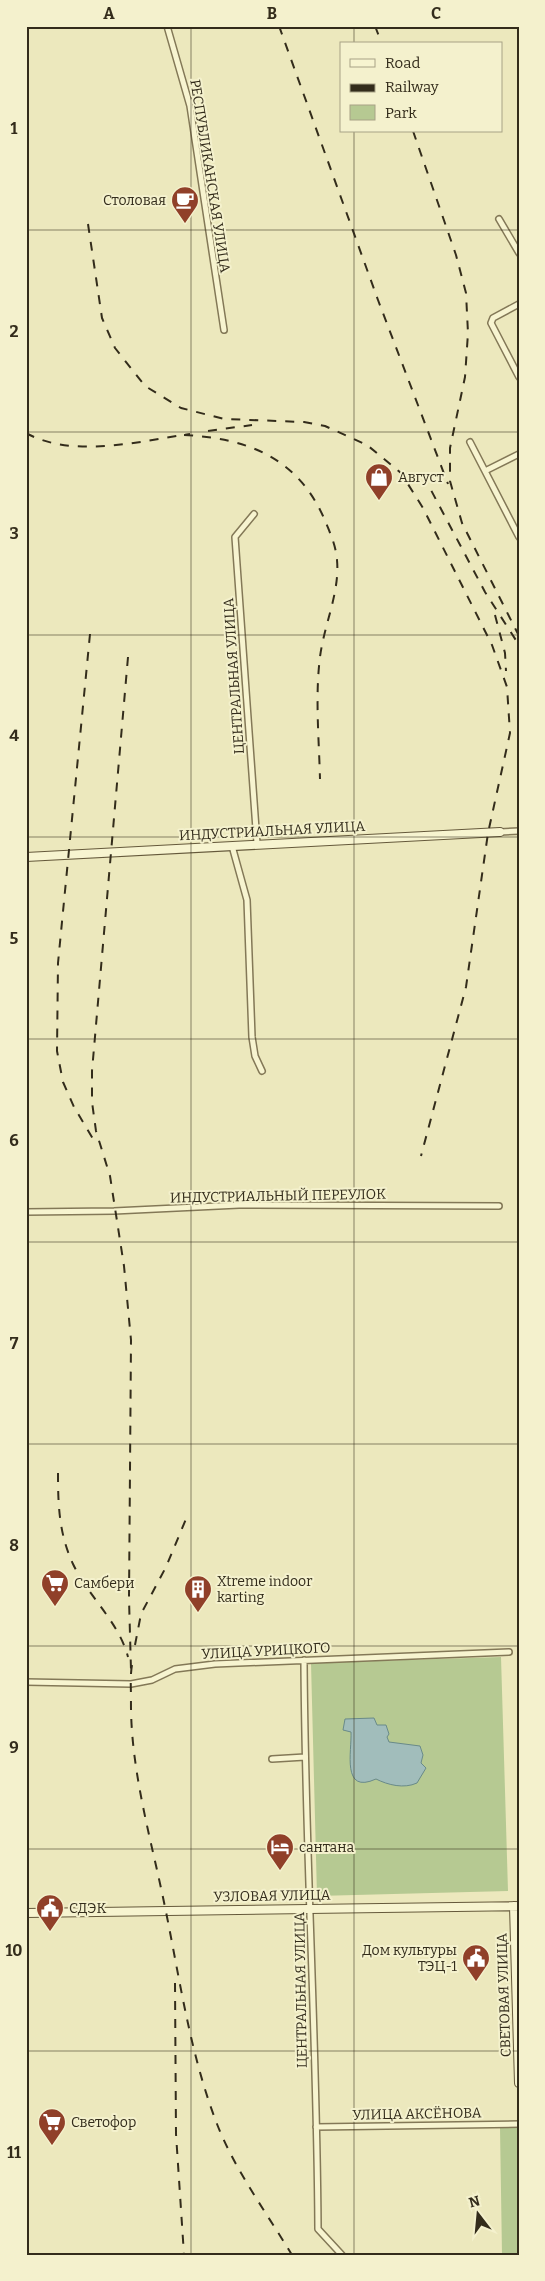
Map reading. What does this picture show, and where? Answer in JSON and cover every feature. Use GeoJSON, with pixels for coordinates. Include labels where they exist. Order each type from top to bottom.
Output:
{"type":"FeatureCollection","features":[{"type":"Feature","properties":{"kind":"street","name":"РЕСПУБЛИКАНСКАЯ УЛИЦА"},"geometry":{"type":"LineString","coordinates":[[167,26],[190,106],[224,330]]}},
{"type":"Feature","properties":{"kind":"street"},"geometry":{"type":"LineString","coordinates":[[499,220],[519,253]]}},
{"type":"Feature","properties":{"kind":"street"},"geometry":{"type":"LineString","coordinates":[[519,304],[493,318],[491,323],[519,377]]}},
{"type":"Feature","properties":{"kind":"street"},"geometry":{"type":"LineString","coordinates":[[470,442],[519,537]]}},
{"type":"Feature","properties":{"kind":"street"},"geometry":{"type":"LineString","coordinates":[[485,471],[519,454]]}},
{"type":"Feature","properties":{"kind":"street","name":"ЦЕНТРАЛЬНАЯ УЛИЦА"},"geometry":{"type":"LineString","coordinates":[[254,514],[235,536],[257,844]]}},
{"type":"Feature","properties":{"kind":"street","name":"ИНДУСТРИАЛЬНАЯ УЛИЦА"},"geometry":{"type":"LineString","coordinates":[[26,857],[519,831]]}},
{"type":"Feature","properties":{"kind":"street"},"geometry":{"type":"LineString","coordinates":[[232,846],[246,900],[252,1036],[255,1056],[262,1071]]}},
{"type":"Feature","properties":{"kind":"street","name":"ИНДУСТРИАЛЬНЫЙ ПЕРЕУЛОК"},"geometry":{"type":"LineString","coordinates":[[26,1212],[114,1211],[239,1205],[499,1206]]}},
{"type":"Feature","properties":{"kind":"street","name":"УЛИЦА УРИЦКОГО"},"geometry":{"type":"LineString","coordinates":[[26,1682],[131,1684],[152,1680],[175,1669],[214,1664],[509,1652]]}},
{"type":"Feature","properties":{"kind":"street","name":"ЦЕНТРАЛЬНАЯ УЛИЦА"},"geometry":{"type":"LineString","coordinates":[[304,1660],[318,2228],[342,2255]]}},
{"type":"Feature","properties":{"kind":"street"},"geometry":{"type":"LineString","coordinates":[[272,1759],[305,1757]]}},
{"type":"Feature","properties":{"kind":"street","name":"УЗЛОВАЯ УЛИЦА"},"geometry":{"type":"LineString","coordinates":[[26,1913],[516,1906]]}},
{"type":"Feature","properties":{"kind":"street","name":"СВЕТОВАЯ УЛИЦА"},"geometry":{"type":"LineString","coordinates":[[516,1906],[519,2083]]}},
{"type":"Feature","properties":{"kind":"street","name":"УЛИЦА АКСЁНОВА"},"geometry":{"type":"LineString","coordinates":[[316,2127],[519,2124]]}},
{"type":"Feature","properties":{"kind":"green space"},"geometry":{"type":"Polygon","coordinates":[[[501,1657],[508,1891],[317,1896],[311,1663],[501,1657]]]}},
{"type":"Feature","properties":{"kind":"green space"},"geometry":{"type":"Polygon","coordinates":[[[519,2127],[519,2255],[502,2255],[500,2128],[519,2127]]]}},
{"type":"Feature","properties":{"kind":"water"},"geometry":{"type":"Polygon","coordinates":[[[374,1718],[377,1725],[386,1725],[389,1742],[420,1746],[423,1755],[421,1763],[426,1768],[417,1783],[407,1786],[396,1786],[376,1779],[365,1782],[357,1781],[353,1776],[350,1759],[351,1732],[343,1730],[345,1719],[374,1718]]]}},
{"type":"Feature","properties":{"kind":"railway"},"geometry":{"type":"LineString","coordinates":[[279,26],[378,300],[448,484]]}},
{"type":"Feature","properties":{"kind":"railway"},"geometry":{"type":"LineString","coordinates":[[375,26],[381,42]]}},
{"type":"Feature","properties":{"kind":"railway"},"geometry":{"type":"LineString","coordinates":[[413,132],[456,255],[466,293],[468,333],[465,377],[450,448],[450,481],[462,523],[519,636]]}},
{"type":"Feature","properties":{"kind":"railway"},"geometry":{"type":"LineString","coordinates":[[88,224],[102,318],[115,348],[145,386],[181,408],[224,419],[304,422],[325,426],[367,445],[401,473],[423,508],[492,645],[507,687],[510,733],[488,833],[466,987],[421,1156]]}},
{"type":"Feature","properties":{"kind":"railway"},"geometry":{"type":"LineString","coordinates":[[208,431],[252,425]]}},
{"type":"Feature","properties":{"kind":"railway"},"geometry":{"type":"LineString","coordinates":[[26,433],[44,441],[85,447],[129,444],[190,434]]}},
{"type":"Feature","properties":{"kind":"railway"},"geometry":{"type":"LineString","coordinates":[[184,435],[207,437],[248,446],[267,454],[284,465],[299,479],[312,496],[330,532],[336,554],[337,572],[334,596],[320,657],[318,687],[320,779]]}},
{"type":"Feature","properties":{"kind":"railway"},"geometry":{"type":"LineString","coordinates":[[423,475],[485,592],[519,645]]}},
{"type":"Feature","properties":{"kind":"railway"},"geometry":{"type":"LineString","coordinates":[[495,615],[505,653],[506,671]]}},
{"type":"Feature","properties":{"kind":"railway"},"geometry":{"type":"LineString","coordinates":[[90,634],[58,963],[57,1051],[63,1082],[74,1107],[96,1144]]}},
{"type":"Feature","properties":{"kind":"railway"},"geometry":{"type":"LineString","coordinates":[[128,657],[92,1071],[92,1102],[96,1131],[110,1176],[124,1266],[131,1340],[129,1599],[131,1670]]}},
{"type":"Feature","properties":{"kind":"railway"},"geometry":{"type":"LineString","coordinates":[[58,1473],[60,1519],[68,1553],[79,1576],[118,1632],[128,1657]]}},
{"type":"Feature","properties":{"kind":"railway"},"geometry":{"type":"LineString","coordinates":[[135,1645],[141,1614],[166,1567],[186,1519]]}},
{"type":"Feature","properties":{"kind":"railway"},"geometry":{"type":"LineString","coordinates":[[132,1665],[132,1725],[138,1777],[186,2017],[200,2071],[224,2141],[252,2191],[292,2255]]}},
{"type":"Feature","properties":{"kind":"railway"},"geometry":{"type":"LineString","coordinates":[[175,1983],[176,2134],[184,2255]]}},
{"type":"Feature","properties":{"kind":"place","name":"Столовая"},"geometry":{"type":"Point","coordinates":[185,224]}},
{"type":"Feature","properties":{"kind":"place","name":"Август"},"geometry":{"type":"Point","coordinates":[379,501]}},
{"type":"Feature","properties":{"kind":"place","name":"Самбери"},"geometry":{"type":"Point","coordinates":[55,1607]}},
{"type":"Feature","properties":{"kind":"place","name":"Xtreme indoor karting"},"geometry":{"type":"Point","coordinates":[198,1613]}},
{"type":"Feature","properties":{"kind":"place","name":"сантана"},"geometry":{"type":"Point","coordinates":[280,1871]}},
{"type":"Feature","properties":{"kind":"place","name":"СДЭК"},"geometry":{"type":"Point","coordinates":[50,1932]}},
{"type":"Feature","properties":{"kind":"place","name":"Дом культуры ТЭЦ-1"},"geometry":{"type":"Point","coordinates":[476,1982]}},
{"type":"Feature","properties":{"kind":"place","name":"Светофор"},"geometry":{"type":"Point","coordinates":[52,2146]}}]}
